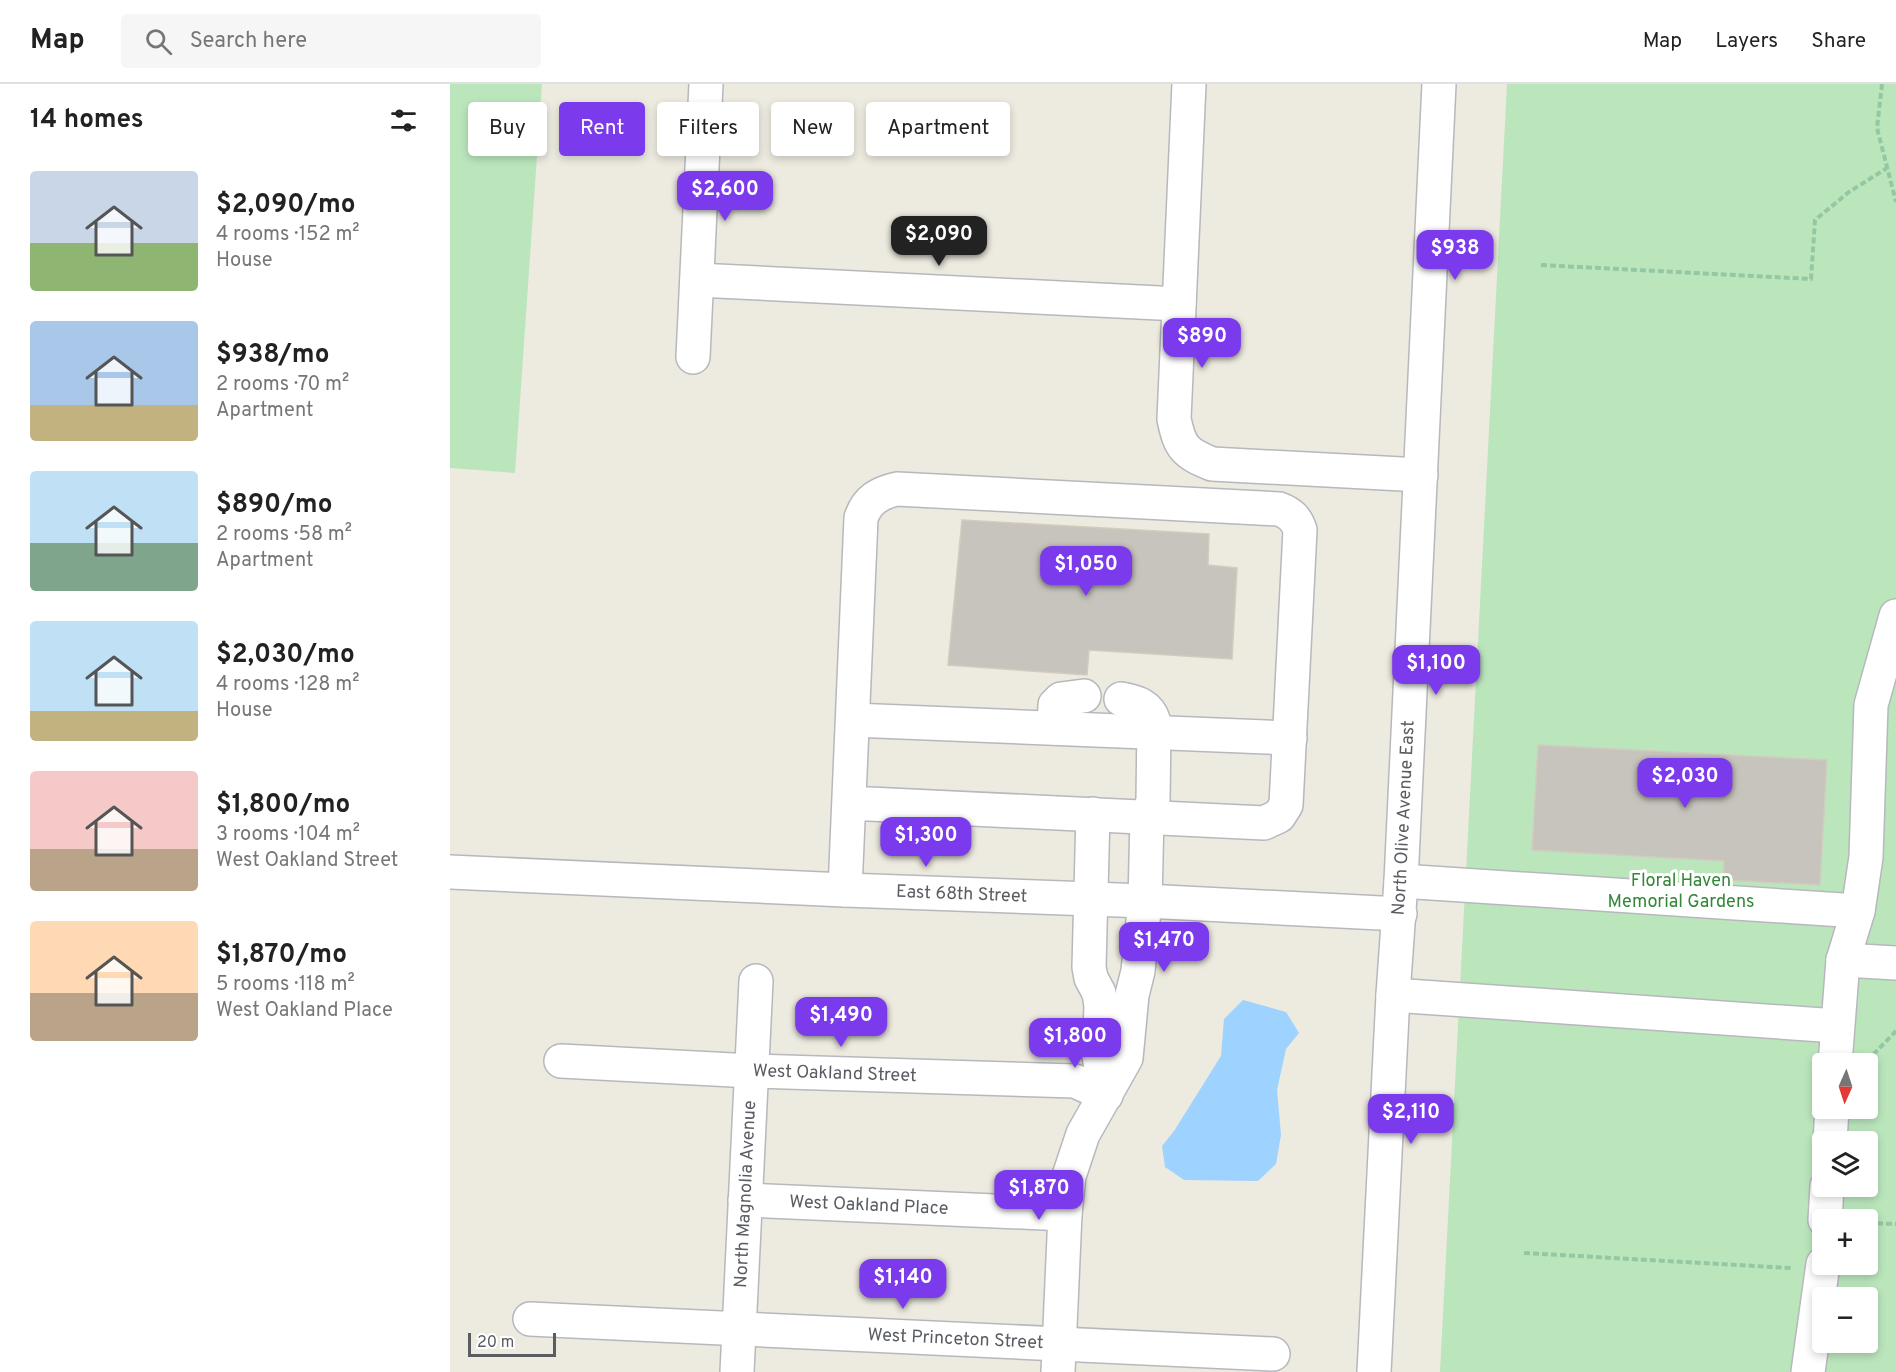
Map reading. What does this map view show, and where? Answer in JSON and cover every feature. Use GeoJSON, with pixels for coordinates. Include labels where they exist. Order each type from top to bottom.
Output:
{"type":"FeatureCollection","features":[{"type":"Feature","properties":{"kind":"street"},"geometry":{"type":"LineString","coordinates":[[693,357],[706,84]]}},
{"type":"Feature","properties":{"kind":"street"},"geometry":{"type":"LineString","coordinates":[[1190,84],[1174,419],[1180,443],[1187,453],[1212,464],[1420,476]]}},
{"type":"Feature","properties":{"kind":"street","name":"North Olive Avenue East"},"geometry":{"type":"LineString","coordinates":[[1374,1372],[1393,995],[1400,914],[1439,84]]}},
{"type":"Feature","properties":{"kind":"street"},"geometry":{"type":"LineString","coordinates":[[697,280],[1179,304]]}},
{"type":"Feature","properties":{"kind":"street"},"geometry":{"type":"LineString","coordinates":[[845,890],[861,518],[870,502],[886,491],[897,489],[1279,508],[1298,522],[1300,530],[1286,805],[1279,816],[1264,823],[849,803]]}},
{"type":"Feature","properties":{"kind":"street"},"geometry":{"type":"LineString","coordinates":[[1836,1053],[1843,960],[1858,911],[1866,857],[1871,705],[1896,615]]}},
{"type":"Feature","properties":{"kind":"street"},"geometry":{"type":"LineString","coordinates":[[1054,728],[1055,705],[1061,699],[1084,696]]}},
{"type":"Feature","properties":{"kind":"street"},"geometry":{"type":"LineString","coordinates":[[1059,1358],[1065,1214],[1069,1176],[1083,1134],[1126,1058],[1145,901],[1147,817],[1153,801],[1154,722],[1151,713],[1136,702],[1121,699]]}},
{"type":"Feature","properties":{"kind":"street"},"geometry":{"type":"LineString","coordinates":[[853,720],[1290,738]]}},
{"type":"Feature","properties":{"kind":"street"},"geometry":{"type":"LineString","coordinates":[[1094,814],[1089,967],[1091,978],[1099,993],[1101,1006],[1099,1056],[1106,1095]]}},
{"type":"Feature","properties":{"kind":"street","name":"East 68th Street"},"geometry":{"type":"LineString","coordinates":[[450,872],[1400,914]]}},
{"type":"Feature","properties":{"kind":"street"},"geometry":{"type":"LineString","coordinates":[[1401,881],[1858,911]]}},
{"type":"Feature","properties":{"kind":"street"},"geometry":{"type":"LineString","coordinates":[[1843,960],[1896,963]]}},
{"type":"Feature","properties":{"kind":"street","name":"North Magnolia Avenue"},"geometry":{"type":"LineString","coordinates":[[737,1372],[756,981]]}},
{"type":"Feature","properties":{"kind":"street"},"geometry":{"type":"LineString","coordinates":[[1099,993],[1132,994]]}},
{"type":"Feature","properties":{"kind":"street"},"geometry":{"type":"LineString","coordinates":[[1393,995],[1837,1026]]}},
{"type":"Feature","properties":{"kind":"street","name":"West Oakland Street"},"geometry":{"type":"LineString","coordinates":[[561,1061],[752,1071],[1076,1081],[1106,1095]]}},
{"type":"Feature","properties":{"kind":"street","name":"West Oakland Place"},"geometry":{"type":"LineString","coordinates":[[745,1200],[1065,1214]]}},
{"type":"Feature","properties":{"kind":"street"},"geometry":{"type":"LineString","coordinates":[[1808,1372],[1810,1267]]}},
{"type":"Feature","properties":{"kind":"street","name":"West Princeton Street"},"geometry":{"type":"LineString","coordinates":[[530,1319],[739,1328],[1059,1358],[1273,1354]]}},
{"type":"Feature","properties":{"kind":"path"},"geometry":{"type":"LineString","coordinates":[[1882,84],[1877,128],[1896,202]]}},
{"type":"Feature","properties":{"kind":"path"},"geometry":{"type":"LineString","coordinates":[[1541,265],[1812,279],[1815,219],[1849,192],[1887,168]]}},
{"type":"Feature","properties":{"kind":"path"},"geometry":{"type":"LineString","coordinates":[[1875,1053],[1896,1031]]}},
{"type":"Feature","properties":{"kind":"path"},"geometry":{"type":"LineString","coordinates":[[1878,1223],[1896,1224]]}},
{"type":"Feature","properties":{"kind":"path"},"geometry":{"type":"LineString","coordinates":[[1524,1253],[1810,1267]]}},
{"type":"Feature","properties":{"kind":"green space"},"geometry":{"type":"Polygon","coordinates":[[[450,84],[542,84],[541,102],[468,102],[468,156],[537,156],[515,473],[450,468],[450,84]]]}},
{"type":"Feature","properties":{"kind":"green space","name":"Floral Haven Memorial Gardens"},"geometry":{"type":"Polygon","coordinates":[[[1507,84],[1896,84],[1896,1372],[1440,1372],[1507,84]]]}},
{"type":"Feature","properties":{"kind":"water"},"geometry":{"type":"Polygon","coordinates":[[[1243,1000],[1286,1012],[1299,1033],[1286,1049],[1277,1090],[1281,1135],[1276,1164],[1258,1181],[1184,1180],[1165,1167],[1162,1146],[1174,1131],[1221,1056],[1224,1019],[1243,1000]]]}},
{"type":"Feature","properties":{"kind":"building"},"geometry":{"type":"Polygon","coordinates":[[[962,520],[1209,534],[1208,565],[1237,568],[1232,659],[1089,650],[1087,675],[948,665],[962,520]]]}},
{"type":"Feature","properties":{"kind":"building"},"geometry":{"type":"Polygon","coordinates":[[[1538,745],[1827,760],[1820,885],[1723,880],[1724,861],[1532,850],[1538,745]]]}}]}
